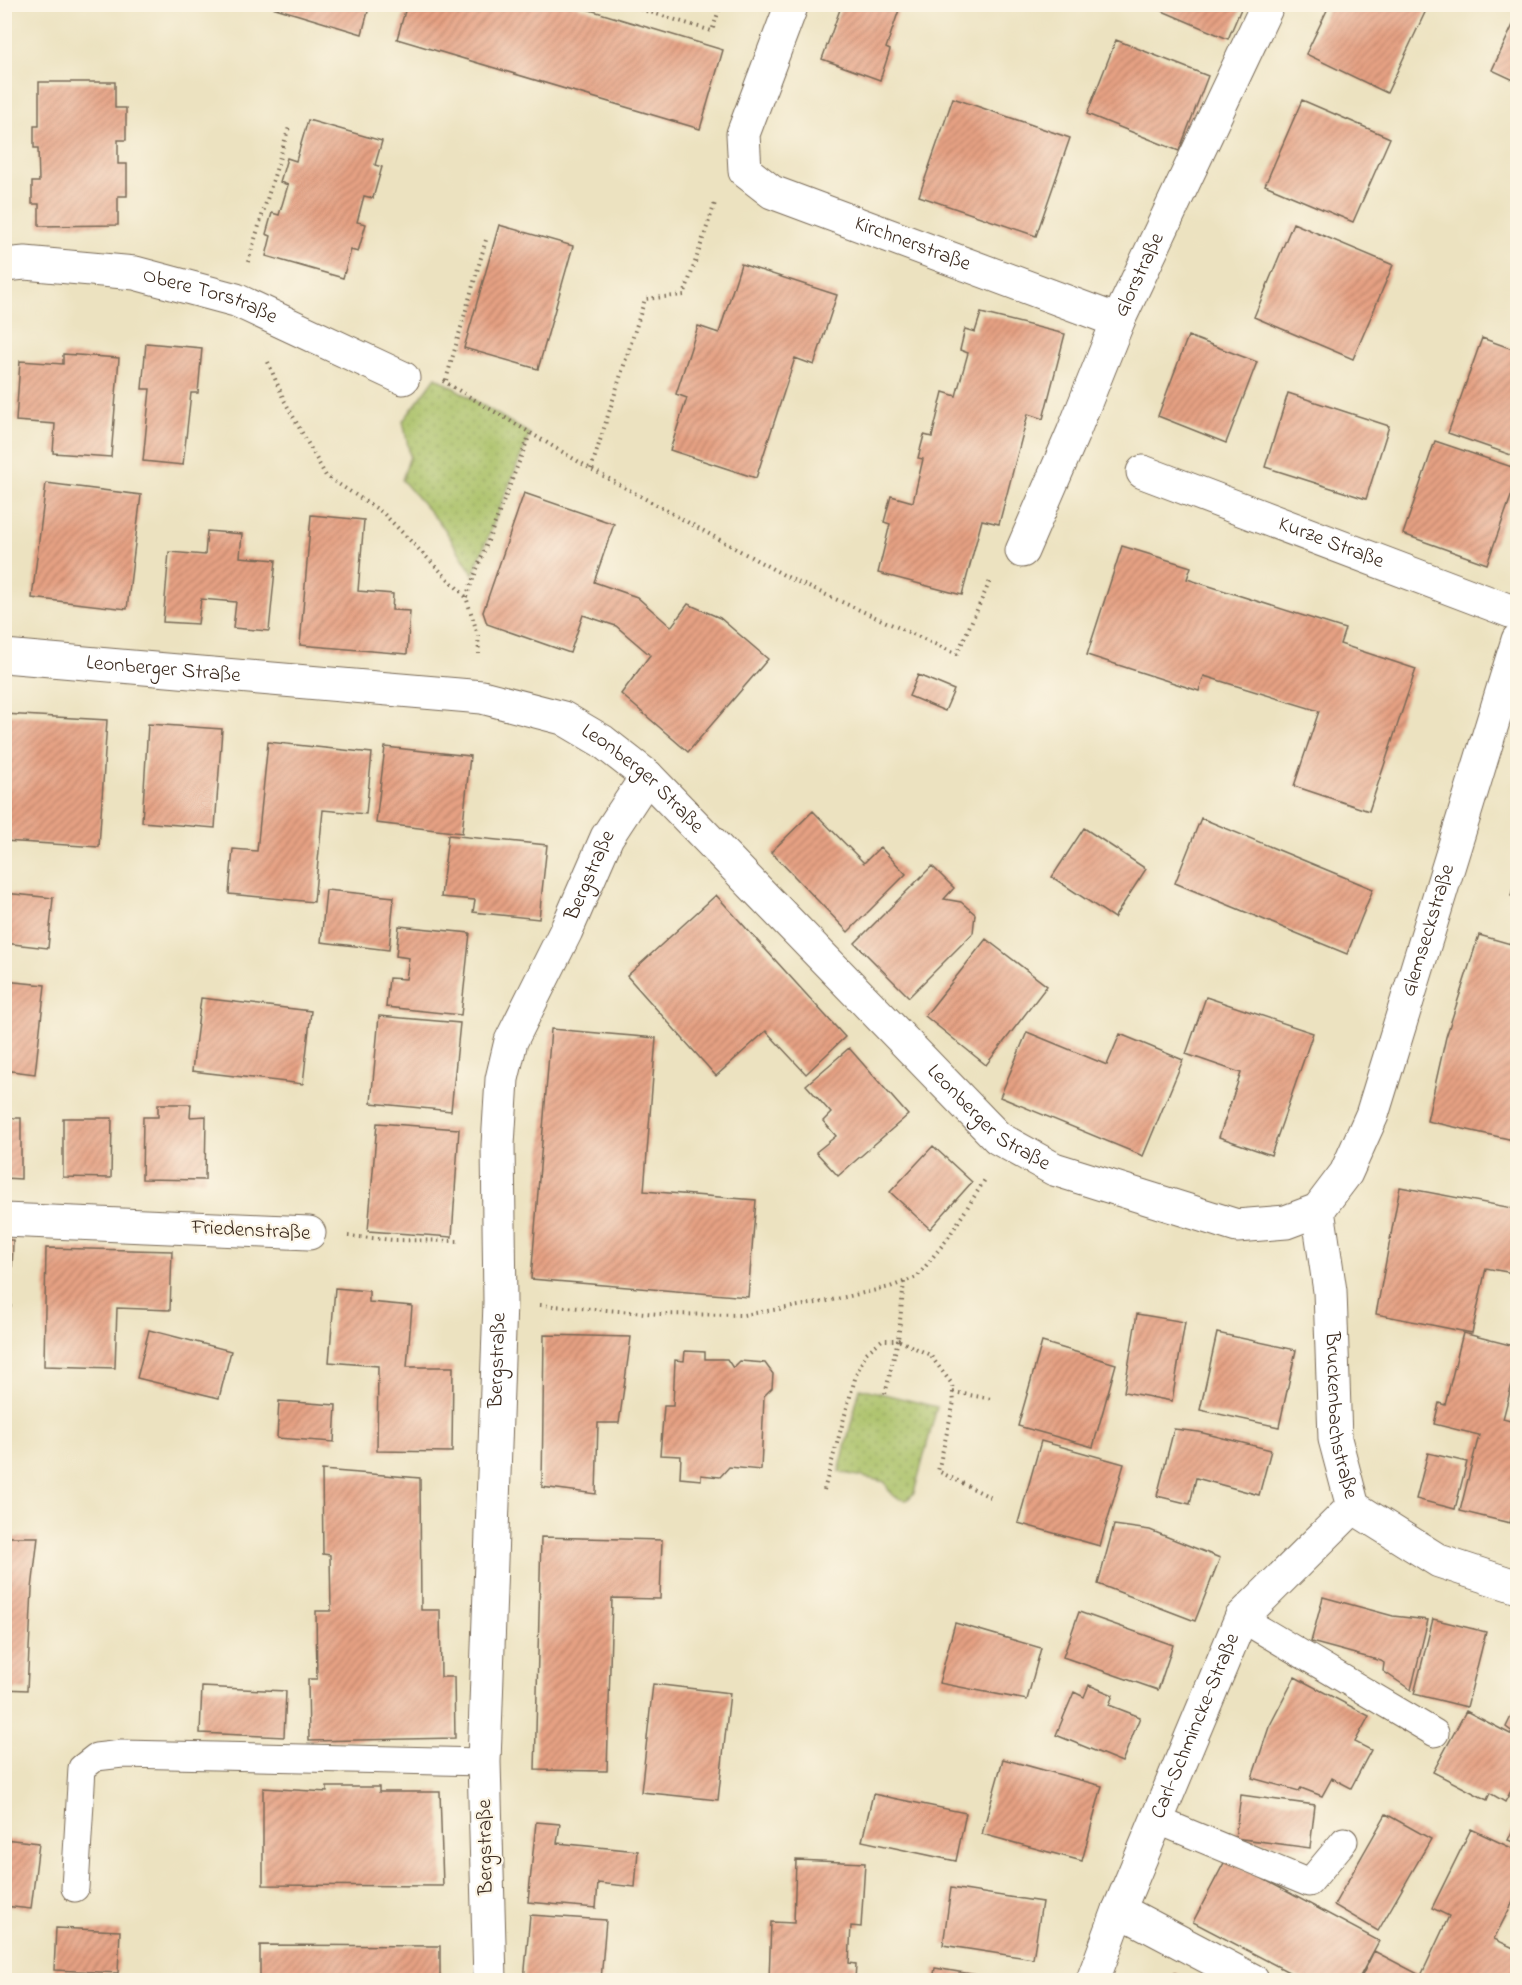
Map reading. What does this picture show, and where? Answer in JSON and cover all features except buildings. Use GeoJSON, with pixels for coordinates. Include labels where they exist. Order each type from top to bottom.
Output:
{"type":"FeatureCollection","features":[{"type":"Feature","properties":{"kind":"street"},"geometry":{"type":"LineString","coordinates":[[745,171],[743,134],[792,4]]}},
{"type":"Feature","properties":{"kind":"street","name":"Glorstraße"},"geometry":{"type":"LineString","coordinates":[[1022,551],[1118,321],[1268,4]]}},
{"type":"Feature","properties":{"kind":"street","name":"Kirchnerstraße"},"geometry":{"type":"LineString","coordinates":[[745,171],[772,192],[1118,321]]}},
{"type":"Feature","properties":{"kind":"street","name":"Obere Torstraße"},"geometry":{"type":"LineString","coordinates":[[4,265],[25,263],[135,273],[236,300],[404,378]]}},
{"type":"Feature","properties":{"kind":"street","name":"Kurze Straße"},"geometry":{"type":"LineString","coordinates":[[1143,472],[1518,614]]}},
{"type":"Feature","properties":{"kind":"street","name":"Glemseckstraße"},"geometry":{"type":"LineString","coordinates":[[1318,1210],[1346,1173],[1372,1115],[1518,640]]}},
{"type":"Feature","properties":{"kind":"street","name":"Leonberger Straße"},"geometry":{"type":"LineString","coordinates":[[4,656],[482,697],[562,718],[602,741],[647,776],[998,1138],[1054,1169],[1237,1227],[1286,1221],[1318,1210]]}},
{"type":"Feature","properties":{"kind":"street","name":"Bergstraße"},"geometry":{"type":"LineString","coordinates":[[490,1980],[484,1762],[500,1302],[498,1145],[502,1079],[511,1041],[566,931],[607,837],[647,776]]}},
{"type":"Feature","properties":{"kind":"street","name":"Bruckenbachstraße"},"geometry":{"type":"LineString","coordinates":[[1318,1210],[1330,1292],[1335,1439],[1353,1507],[1439,1562],[1517,1585]]}},
{"type":"Feature","properties":{"kind":"street","name":"Friedenstraße"},"geometry":{"type":"LineString","coordinates":[[4,1220],[309,1233]]}},
{"type":"Feature","properties":{"kind":"street","name":"Carl-Schmincke-Straße"},"geometry":{"type":"LineString","coordinates":[[1093,1980],[1119,1910],[1241,1618],[1353,1507]]}},
{"type":"Feature","properties":{"kind":"street"},"geometry":{"type":"LineString","coordinates":[[1119,1910],[1252,1980]]}},
{"type":"Feature","properties":{"kind":"lane"},"geometry":{"type":"LineString","coordinates":[[1241,1618],[1435,1733]]}},
{"type":"Feature","properties":{"kind":"lane"},"geometry":{"type":"LineString","coordinates":[[75,1888],[82,1768],[96,1757],[122,1754],[484,1762]]}},
{"type":"Feature","properties":{"kind":"lane"},"geometry":{"type":"LineString","coordinates":[[1157,1820],[1309,1883],[1344,1841]]}},
{"type":"Feature","properties":{"kind":"path"},"geometry":{"type":"LineString","coordinates":[[623,4],[712,31],[721,4]]}},
{"type":"Feature","properties":{"kind":"path"},"geometry":{"type":"LineString","coordinates":[[236,300],[290,127]]}},
{"type":"Feature","properties":{"kind":"path"},"geometry":{"type":"LineString","coordinates":[[591,469],[645,299],[684,295],[715,201],[745,171]]}},
{"type":"Feature","properties":{"kind":"path"},"geometry":{"type":"LineString","coordinates":[[446,381],[486,240]]}},
{"type":"Feature","properties":{"kind":"path"},"geometry":{"type":"LineString","coordinates":[[267,358],[284,400],[326,476],[382,512],[466,597],[478,635],[482,697]]}},
{"type":"Feature","properties":{"kind":"path"},"geometry":{"type":"LineString","coordinates":[[404,378],[446,381],[530,434],[791,579],[957,654],[1000,560],[1022,551]]}},
{"type":"Feature","properties":{"kind":"path"},"geometry":{"type":"LineString","coordinates":[[466,597],[530,434]]}},
{"type":"Feature","properties":{"kind":"path"},"geometry":{"type":"LineString","coordinates":[[500,1302],[659,1314],[743,1315],[823,1302],[890,1287],[917,1277],[948,1238],[1009,1144]]}},
{"type":"Feature","properties":{"kind":"path","name":"Friedenstraße"},"geometry":{"type":"LineString","coordinates":[[309,1233],[394,1240],[498,1241]]}},
{"type":"Feature","properties":{"kind":"path"},"geometry":{"type":"LineString","coordinates":[[885,1395],[898,1340],[904,1282]]}},
{"type":"Feature","properties":{"kind":"path"},"geometry":{"type":"LineString","coordinates":[[825,1490],[856,1375],[866,1353],[882,1340],[898,1340],[930,1355],[952,1384],[954,1402],[938,1471],[992,1498]]}},
{"type":"Feature","properties":{"kind":"path"},"geometry":{"type":"LineString","coordinates":[[953,1392],[992,1399]]}},
{"type":"Feature","properties":{"kind":"green space"},"geometry":{"type":"Polygon","coordinates":[[[436,377],[530,434],[473,574],[444,528],[402,480],[410,456],[403,421],[436,377]]]}},
{"type":"Feature","properties":{"kind":"green space"},"geometry":{"type":"Polygon","coordinates":[[[860,1388],[937,1407],[914,1493],[907,1500],[893,1496],[885,1482],[839,1472],[860,1388]]]}}]}
